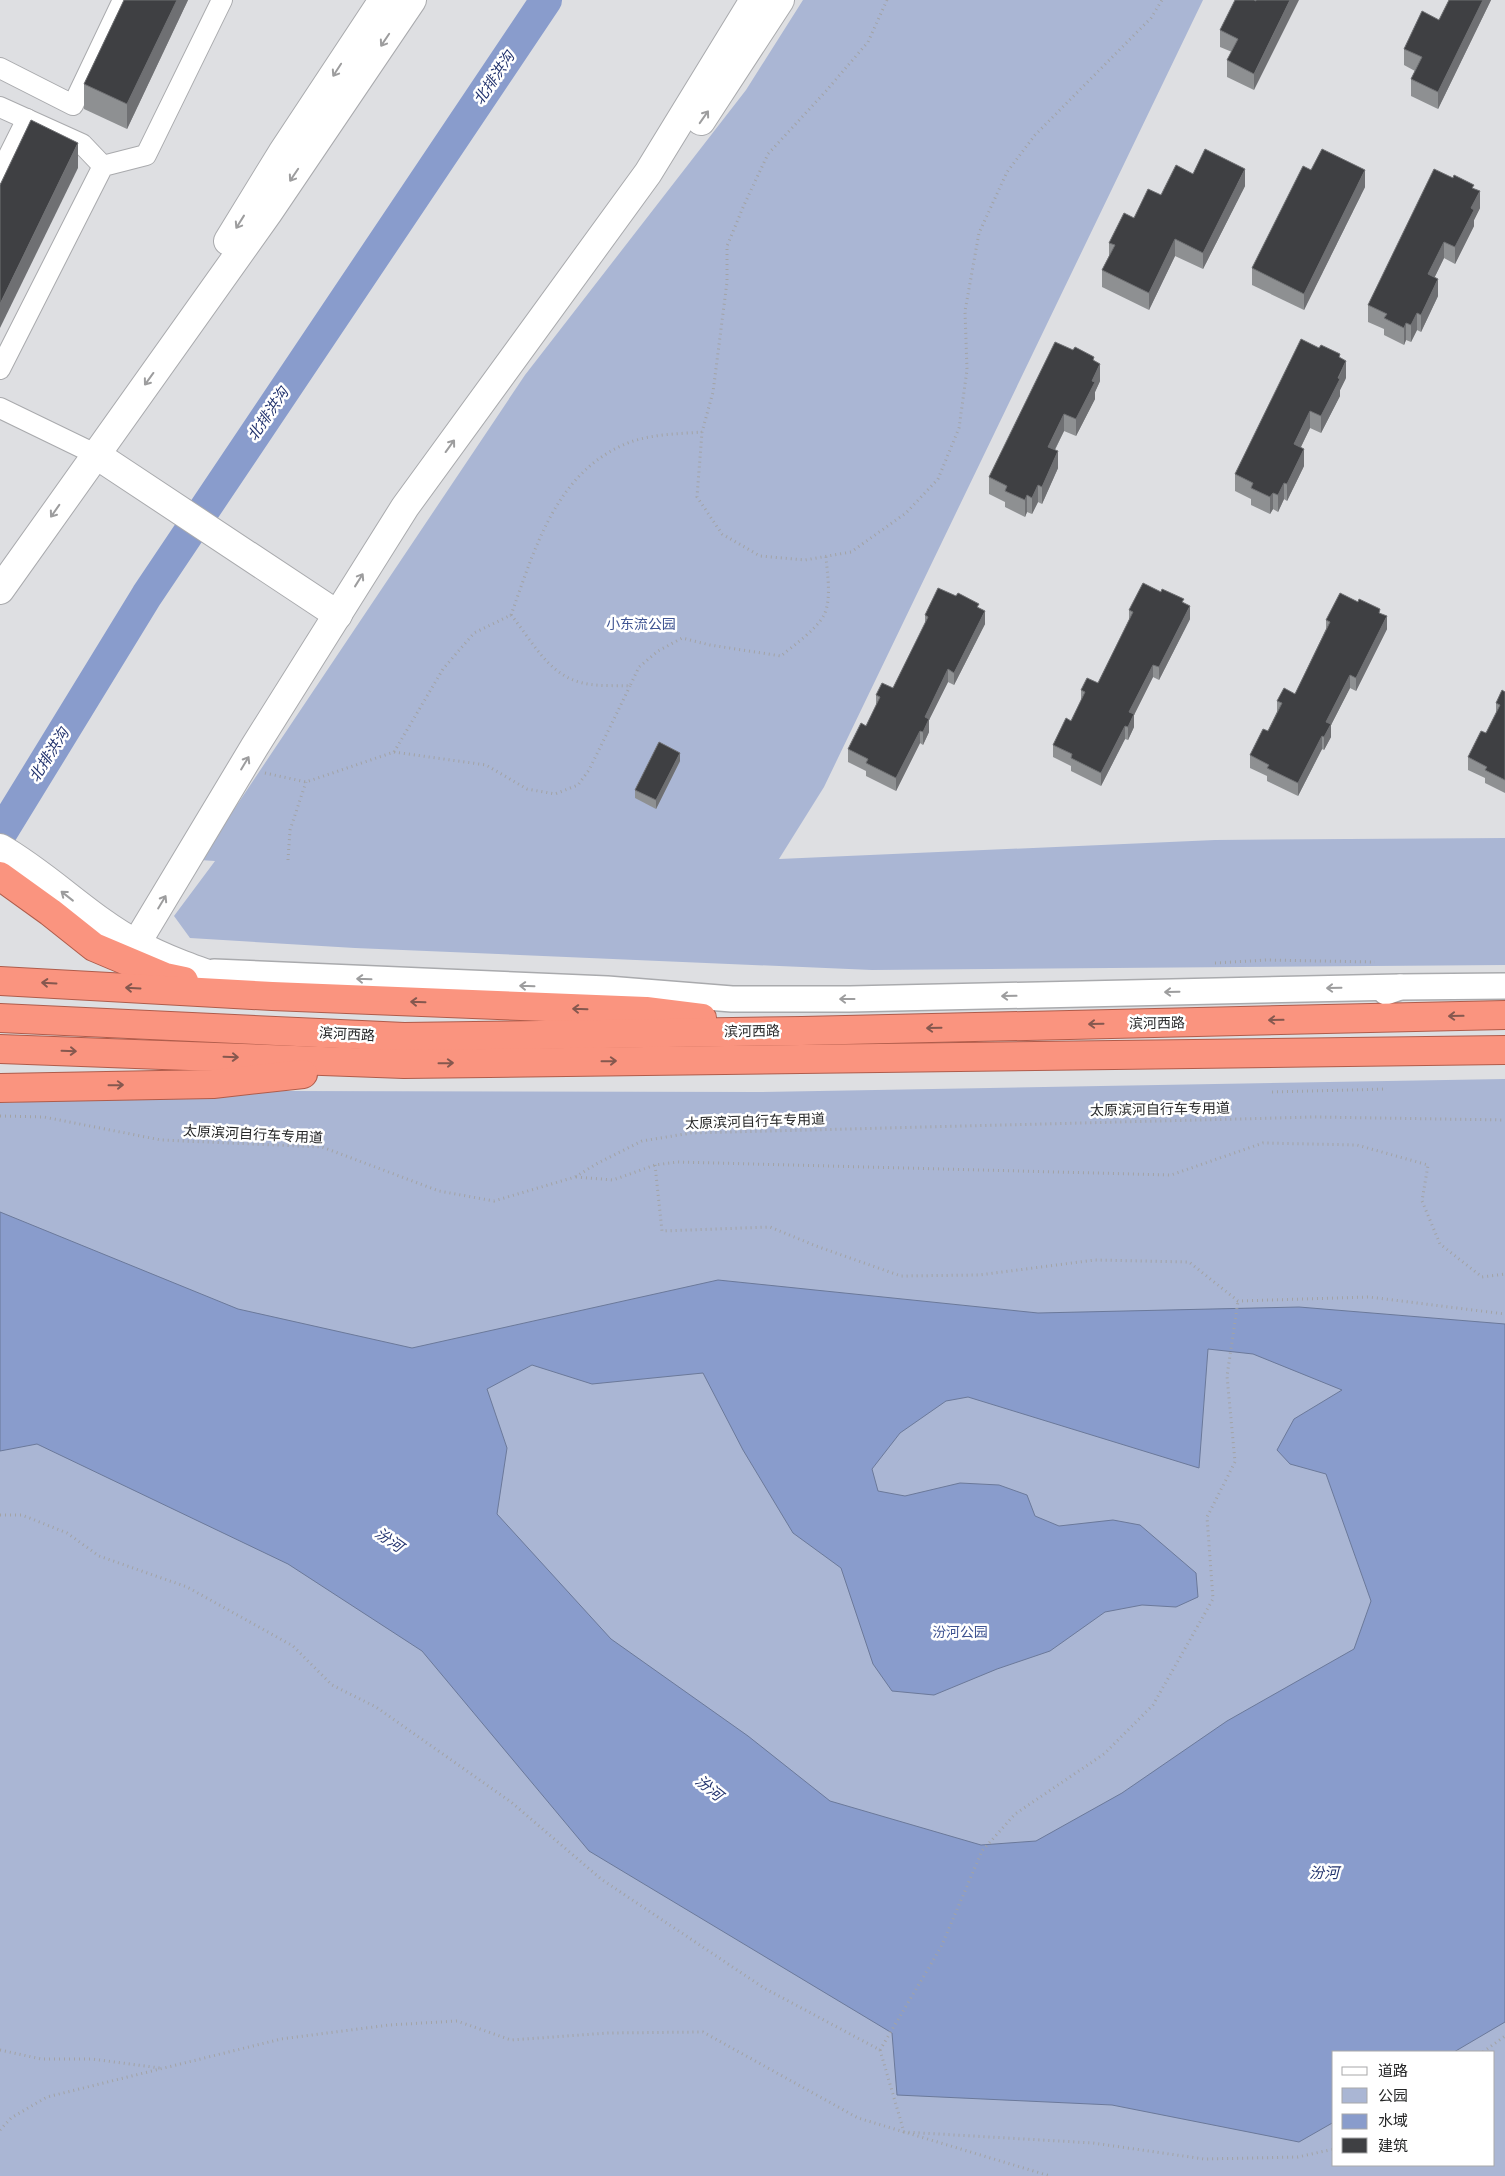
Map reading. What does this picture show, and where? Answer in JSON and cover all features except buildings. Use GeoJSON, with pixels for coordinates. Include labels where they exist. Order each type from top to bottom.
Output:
{"type":"FeatureCollection","features":[{"type":"Feature","properties":{"kind":"highway"},"geometry":{"type":"LineString","coordinates":[[0,876],[50,912],[100,936],[166,977],[272,996]]}},
{"type":"Feature","properties":{"kind":"highway"},"geometry":{"type":"LineString","coordinates":[[0,981],[272,996],[646,1011],[802,1031]]}},
{"type":"Feature","properties":{"kind":"highway","name":"滨河西路"},"geometry":{"type":"LineString","coordinates":[[0,1018],[404,1037],[802,1031],[1505,1015]]}},
{"type":"Feature","properties":{"kind":"highway","name":"滨河西路"},"geometry":{"type":"LineString","coordinates":[[10,1049],[404,1064],[1505,1050]]}},
{"type":"Feature","properties":{"kind":"highway"},"geometry":{"type":"LineString","coordinates":[[0,1088],[212,1084],[404,1064]]}},
{"type":"Feature","properties":{"kind":"main road"},"geometry":{"type":"LineString","coordinates":[[173,345],[223,249],[282,153],[383,0]]}},
{"type":"Feature","properties":{"kind":"main road"},"geometry":{"type":"LineString","coordinates":[[0,590],[268,213],[412,0]]}},
{"type":"Feature","properties":{"kind":"main road"},"geometry":{"type":"LineString","coordinates":[[136,944],[255,746],[405,507],[648,173],[754,0]]}},
{"type":"Feature","properties":{"kind":"main road"},"geometry":{"type":"LineString","coordinates":[[552,305],[651,193],[710,108],[780,0]]}},
{"type":"Feature","properties":{"kind":"main road"},"geometry":{"type":"LineString","coordinates":[[95,454],[304,590],[338,615]]}},
{"type":"Feature","properties":{"kind":"main road"},"geometry":{"type":"LineString","coordinates":[[0,848],[100,936],[136,944],[175,961],[272,996]]}},
{"type":"Feature","properties":{"kind":"street"},"geometry":{"type":"LineString","coordinates":[[0,68],[73,105],[123,0]]}},
{"type":"Feature","properties":{"kind":"street"},"geometry":{"type":"LineString","coordinates":[[0,369],[103,166],[146,155],[222,0]]}},
{"type":"Feature","properties":{"kind":"street"},"geometry":{"type":"LineString","coordinates":[[0,107],[82,144],[103,166]]}},
{"type":"Feature","properties":{"kind":"street"},"geometry":{"type":"LineString","coordinates":[[0,173],[26,119]]}},
{"type":"Feature","properties":{"kind":"street"},"geometry":{"type":"LineString","coordinates":[[0,408],[95,454]]}},
{"type":"Feature","properties":{"kind":"street"},"geometry":{"type":"LineString","coordinates":[[204,972],[607,989],[732,999],[850,999],[1505,986]]}},
{"type":"Feature","properties":{"kind":"street"},"geometry":{"type":"LineString","coordinates":[[1304,1019],[1400,987]]}},
{"type":"Feature","properties":{"kind":"street"},"geometry":{"type":"LineString","coordinates":[[646,1011],[732,999]]}},
{"type":"Feature","properties":{"kind":"path"},"geometry":{"type":"LineString","coordinates":[[887,0],[868,42],[768,154],[727,246],[727,282],[713,392],[702,432],[697,497],[722,534],[760,556],[805,560],[851,552],[906,513],[938,479],[960,428],[966,370],[965,311],[979,232],[1008,172],[1035,135],[1151,18],[1162,0]]}},
{"type":"Feature","properties":{"kind":"path"},"geometry":{"type":"LineString","coordinates":[[394,752],[442,670],[474,633],[510,616],[546,523],[572,482],[592,463],[624,444],[658,436],[702,432]]}},
{"type":"Feature","properties":{"kind":"path"},"geometry":{"type":"LineString","coordinates":[[259,772],[306,782],[394,752],[486,765],[527,788],[555,794],[578,785],[589,770],[639,667],[658,651],[682,638],[710,645],[781,656],[804,637],[824,615],[829,589],[826,556]]}},
{"type":"Feature","properties":{"kind":"path"},"geometry":{"type":"LineString","coordinates":[[510,616],[526,633],[541,655],[554,668],[579,682],[630,686]]}},
{"type":"Feature","properties":{"kind":"path"},"geometry":{"type":"LineString","coordinates":[[288,860],[290,830],[306,782]]}},
{"type":"Feature","properties":{"kind":"path"},"geometry":{"type":"LineString","coordinates":[[1215,963],[1267,960],[1375,962]]}},
{"type":"Feature","properties":{"kind":"path"},"geometry":{"type":"LineString","coordinates":[[1272,1092],[1387,1089]]}},
{"type":"Feature","properties":{"kind":"path","name":"太原滨河自行车专用道"},"geometry":{"type":"LineString","coordinates":[[1,1116],[44,1117],[161,1140],[322,1147],[439,1191],[494,1201],[575,1177],[642,1141],[691,1133],[1315,1117],[1505,1120]]}},
{"type":"Feature","properties":{"kind":"path"},"geometry":{"type":"LineString","coordinates":[[575,1177],[613,1180],[655,1165],[677,1162],[1171,1175],[1263,1143],[1357,1145],[1428,1165],[1422,1201],[1440,1244],[1482,1277],[1505,1274]]}},
{"type":"Feature","properties":{"kind":"path"},"geometry":{"type":"LineString","coordinates":[[655,1165],[662,1232],[770,1227],[816,1246],[901,1276],[980,1275],[1094,1260],[1189,1262],[1238,1301],[1370,1297],[1505,1314]]}},
{"type":"Feature","properties":{"kind":"path"},"geometry":{"type":"LineString","coordinates":[[880,2050],[941,1946],[982,1851],[1015,1814],[1104,1754],[1152,1705],[1213,1598],[1207,1517],[1235,1462],[1227,1376],[1238,1301]]}},
{"type":"Feature","properties":{"kind":"path"},"geometry":{"type":"LineString","coordinates":[[0,1514],[22,1515],[67,1533],[99,1556],[187,1587],[293,1646],[332,1684],[376,1707],[511,1802],[601,1879],[764,1988],[880,2050],[904,2132]]}},
{"type":"Feature","properties":{"kind":"path"},"geometry":{"type":"LineString","coordinates":[[0,2130],[11,2118],[47,2097],[281,2039],[389,2025],[457,2021],[511,2040],[608,2033],[703,2032],[858,2118],[1050,2176]]}},
{"type":"Feature","properties":{"kind":"path"},"geometry":{"type":"LineString","coordinates":[[1484,2051],[1505,2036]]}},
{"type":"Feature","properties":{"kind":"path"},"geometry":{"type":"LineString","coordinates":[[0,2050],[41,2059],[92,2059],[163,2068]]}},
{"type":"Feature","properties":{"kind":"path"},"geometry":{"type":"LineString","coordinates":[[904,2132],[1093,2143],[1204,2159],[1298,2157],[1332,2149]]}},
{"type":"Feature","properties":{"kind":"green space","name":"小东流公园"},"geometry":{"type":"Polygon","coordinates":[[[803,0],[1203,0],[824,787],[779,859],[1215,840],[1505,838],[1505,965],[872,970],[355,948],[190,938],[174,916],[215,861],[200,860],[525,375],[746,90],[803,0]]]}},
{"type":"Feature","properties":{"kind":"green space","name":"汾河公园"},"geometry":{"type":"Polygon","coordinates":[[[1505,1079],[1505,2176],[0,2176],[0,1103],[283,1091],[759,1092],[1505,1079]]]}},
{"type":"Feature","properties":{"kind":"water","name":"汾河"},"geometry":{"type":"Polygon","coordinates":[[[0,1212],[238,1309],[412,1348],[718,1280],[1038,1313],[1299,1307],[1505,1324],[1505,2022],[1456,2051],[1332,2051],[1332,2123],[1299,2142],[1112,2105],[897,2095],[892,2033],[589,1851],[422,1651],[288,1564],[37,1444],[0,1451],[0,1212]],[[1208,1349],[1199,1468],[968,1397],[946,1401],[900,1433],[872,1469],[878,1491],[905,1496],[960,1483],[999,1485],[1027,1495],[1035,1516],[1059,1526],[1113,1520],[1140,1525],[1196,1573],[1198,1597],[1176,1607],[1142,1605],[1105,1612],[1050,1651],[997,1669],[934,1695],[892,1691],[873,1664],[841,1568],[793,1533],[743,1450],[703,1373],[592,1384],[532,1365],[487,1389],[507,1448],[497,1514],[611,1639],[748,1736],[830,1801],[981,1845],[1036,1841],[1122,1793],[1227,1721],[1354,1649],[1371,1601],[1326,1474],[1290,1464],[1277,1450],[1294,1419],[1342,1390],[1253,1354],[1208,1349]]]}},
{"type":"Feature","properties":{"kind":"waterway","name":"北排洪沟"},"geometry":{"type":"LineString","coordinates":[[0,835],[147,595],[546,0]]}}]}
